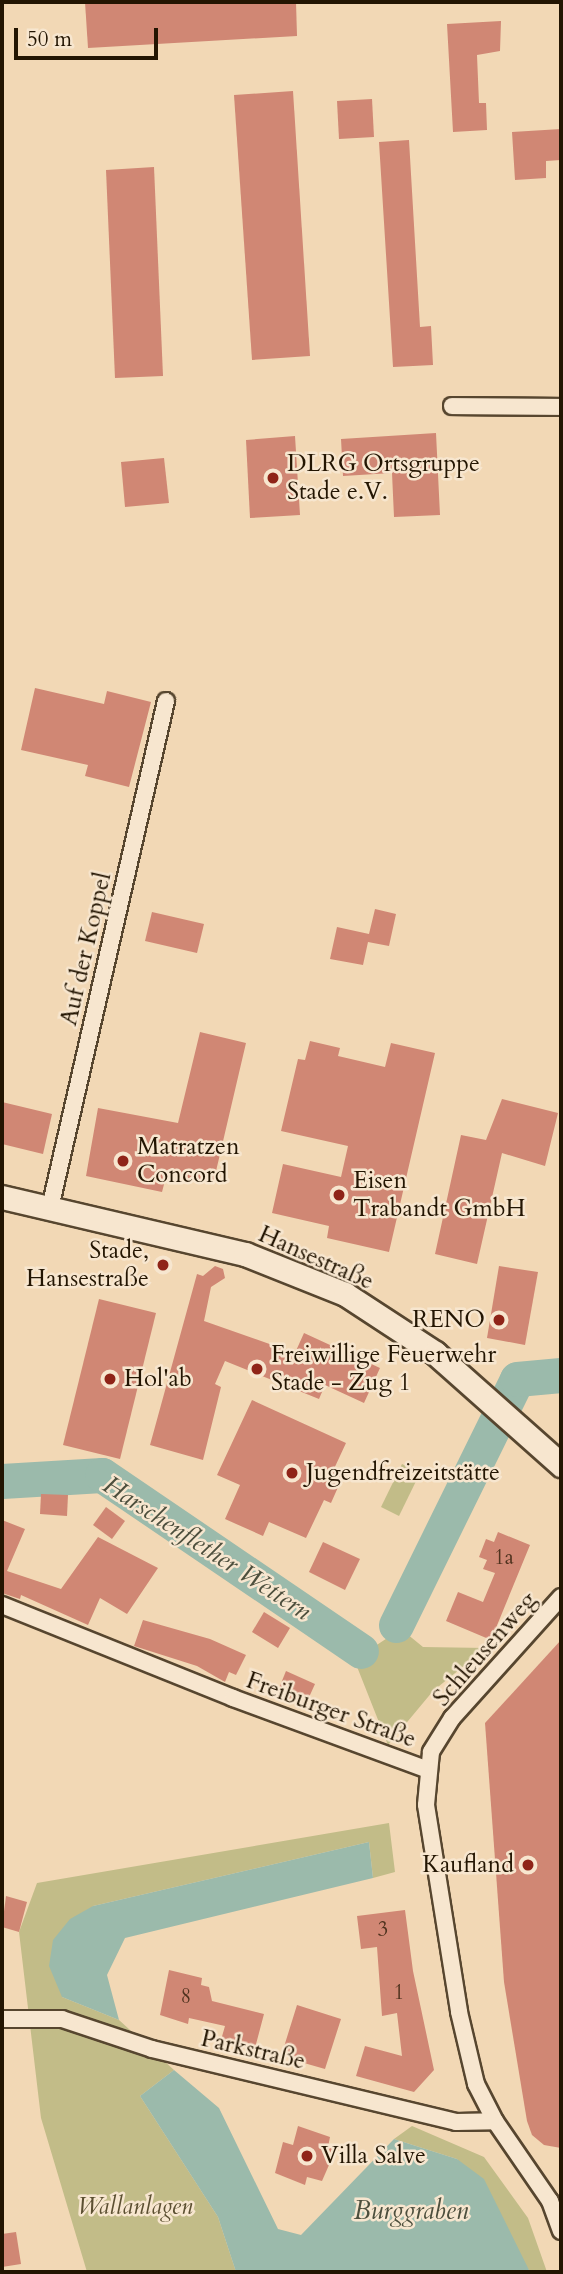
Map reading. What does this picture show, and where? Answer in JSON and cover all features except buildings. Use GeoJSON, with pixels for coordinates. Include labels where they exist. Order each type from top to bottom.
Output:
{"type":"FeatureCollection","features":[{"type":"Feature","properties":{"kind":"main road","name":"Hansestraße"},"geometry":{"type":"LineString","coordinates":[[2,1197],[179,1237],[296,1273],[391,1323],[488,1400],[561,1465]]}},
{"type":"Feature","properties":{"kind":"street"},"geometry":{"type":"LineString","coordinates":[[452,406],[561,407]]}},
{"type":"Feature","properties":{"kind":"street","name":"Auf der Koppel"},"geometry":{"type":"LineString","coordinates":[[50,1208],[166,701]]}},
{"type":"Feature","properties":{"kind":"street","name":"Schleusenweg"},"geometry":{"type":"LineString","coordinates":[[426,1769],[431,1752],[452,1718],[561,1597]]}},
{"type":"Feature","properties":{"kind":"street","name":"Freiburger Straße"},"geometry":{"type":"LineString","coordinates":[[2,1605],[233,1698],[426,1769],[426,1805],[466,2049],[476,2084],[495,2121],[556,2197],[561,2231]]}},
{"type":"Feature","properties":{"kind":"street","name":"Parkstraße"},"geometry":{"type":"LineString","coordinates":[[2,2019],[62,2020],[152,2049],[443,2119],[495,2121]]}},
{"type":"Feature","properties":{"kind":"green space"},"geometry":{"type":"Polygon","coordinates":[[[402,1464],[420,1473],[399,1516],[381,1507],[402,1464]]]}},
{"type":"Feature","properties":{"kind":"green space"},"geometry":{"type":"Polygon","coordinates":[[[401,1629],[423,1647],[486,1648],[433,1691],[388,1745],[350,1649],[360,1656],[401,1629]]]}},
{"type":"Feature","properties":{"kind":"green space","name":"Wallanlagen"},"geometry":{"type":"Polygon","coordinates":[[[389,1823],[395,1872],[373,1878],[369,1842],[93,1906],[62,1997],[119,2020],[174,2070],[140,2096],[218,2217],[236,2272],[87,2272],[41,2118],[19,1932],[37,1883],[389,1823]]]}},
{"type":"Feature","properties":{"kind":"green space"},"geometry":{"type":"Polygon","coordinates":[[[412,2126],[484,2157],[528,2218],[547,2272],[530,2272],[457,2159],[394,2139],[412,2126]]]}},
{"type":"Feature","properties":{"kind":"water"},"geometry":{"type":"Polygon","coordinates":[[[369,1842],[373,1878],[125,1938],[107,1975],[119,2020],[62,1997],[49,1966],[53,1940],[70,1919],[93,1906],[369,1842]]]}},
{"type":"Feature","properties":{"kind":"water","name":"Burggraben"},"geometry":{"type":"Polygon","coordinates":[[[174,2070],[219,2108],[278,2229],[301,2235],[394,2139],[457,2159],[484,2179],[530,2272],[236,2272],[218,2217],[140,2096],[174,2070]]]}},
{"type":"Feature","properties":{"kind":"waterway","name":"Harschenflether Wettern"},"geometry":{"type":"LineString","coordinates":[[396,1625],[517,1379],[561,1375]]}},
{"type":"Feature","properties":{"kind":"waterway","name":"Harschenflether Wettern"},"geometry":{"type":"LineString","coordinates":[[2,1481],[102,1475],[361,1651]]}},
{"type":"Feature","properties":{"kind":"place","name":"DLRG Ortsgruppe Stade e.V."},"geometry":{"type":"Point","coordinates":[273,478]}},
{"type":"Feature","properties":{"kind":"place","name":"Matratzen Concord"},"geometry":{"type":"Point","coordinates":[123,1161]}},
{"type":"Feature","properties":{"kind":"place","name":"Eisen Trabandt GmbH"},"geometry":{"type":"Point","coordinates":[339,1195]}},
{"type":"Feature","properties":{"kind":"place","name":"Stade, Hansestraße"},"geometry":{"type":"Point","coordinates":[163,1265]}},
{"type":"Feature","properties":{"kind":"place","name":"RENO"},"geometry":{"type":"Point","coordinates":[499,1320]}},
{"type":"Feature","properties":{"kind":"place","name":"Freiwillige Feuerwehr Stade - Zug 1"},"geometry":{"type":"Point","coordinates":[257,1369]}},
{"type":"Feature","properties":{"kind":"place","name":"Hol'ab"},"geometry":{"type":"Point","coordinates":[110,1379]}},
{"type":"Feature","properties":{"kind":"place","name":"Jugendfreizeitstätte"},"geometry":{"type":"Point","coordinates":[292,1473]}},
{"type":"Feature","properties":{"kind":"place","name":"Kaufland"},"geometry":{"type":"Point","coordinates":[528,1865]}},
{"type":"Feature","properties":{"kind":"place","name":"Villa Salve"},"geometry":{"type":"Point","coordinates":[307,2156]}}]}
